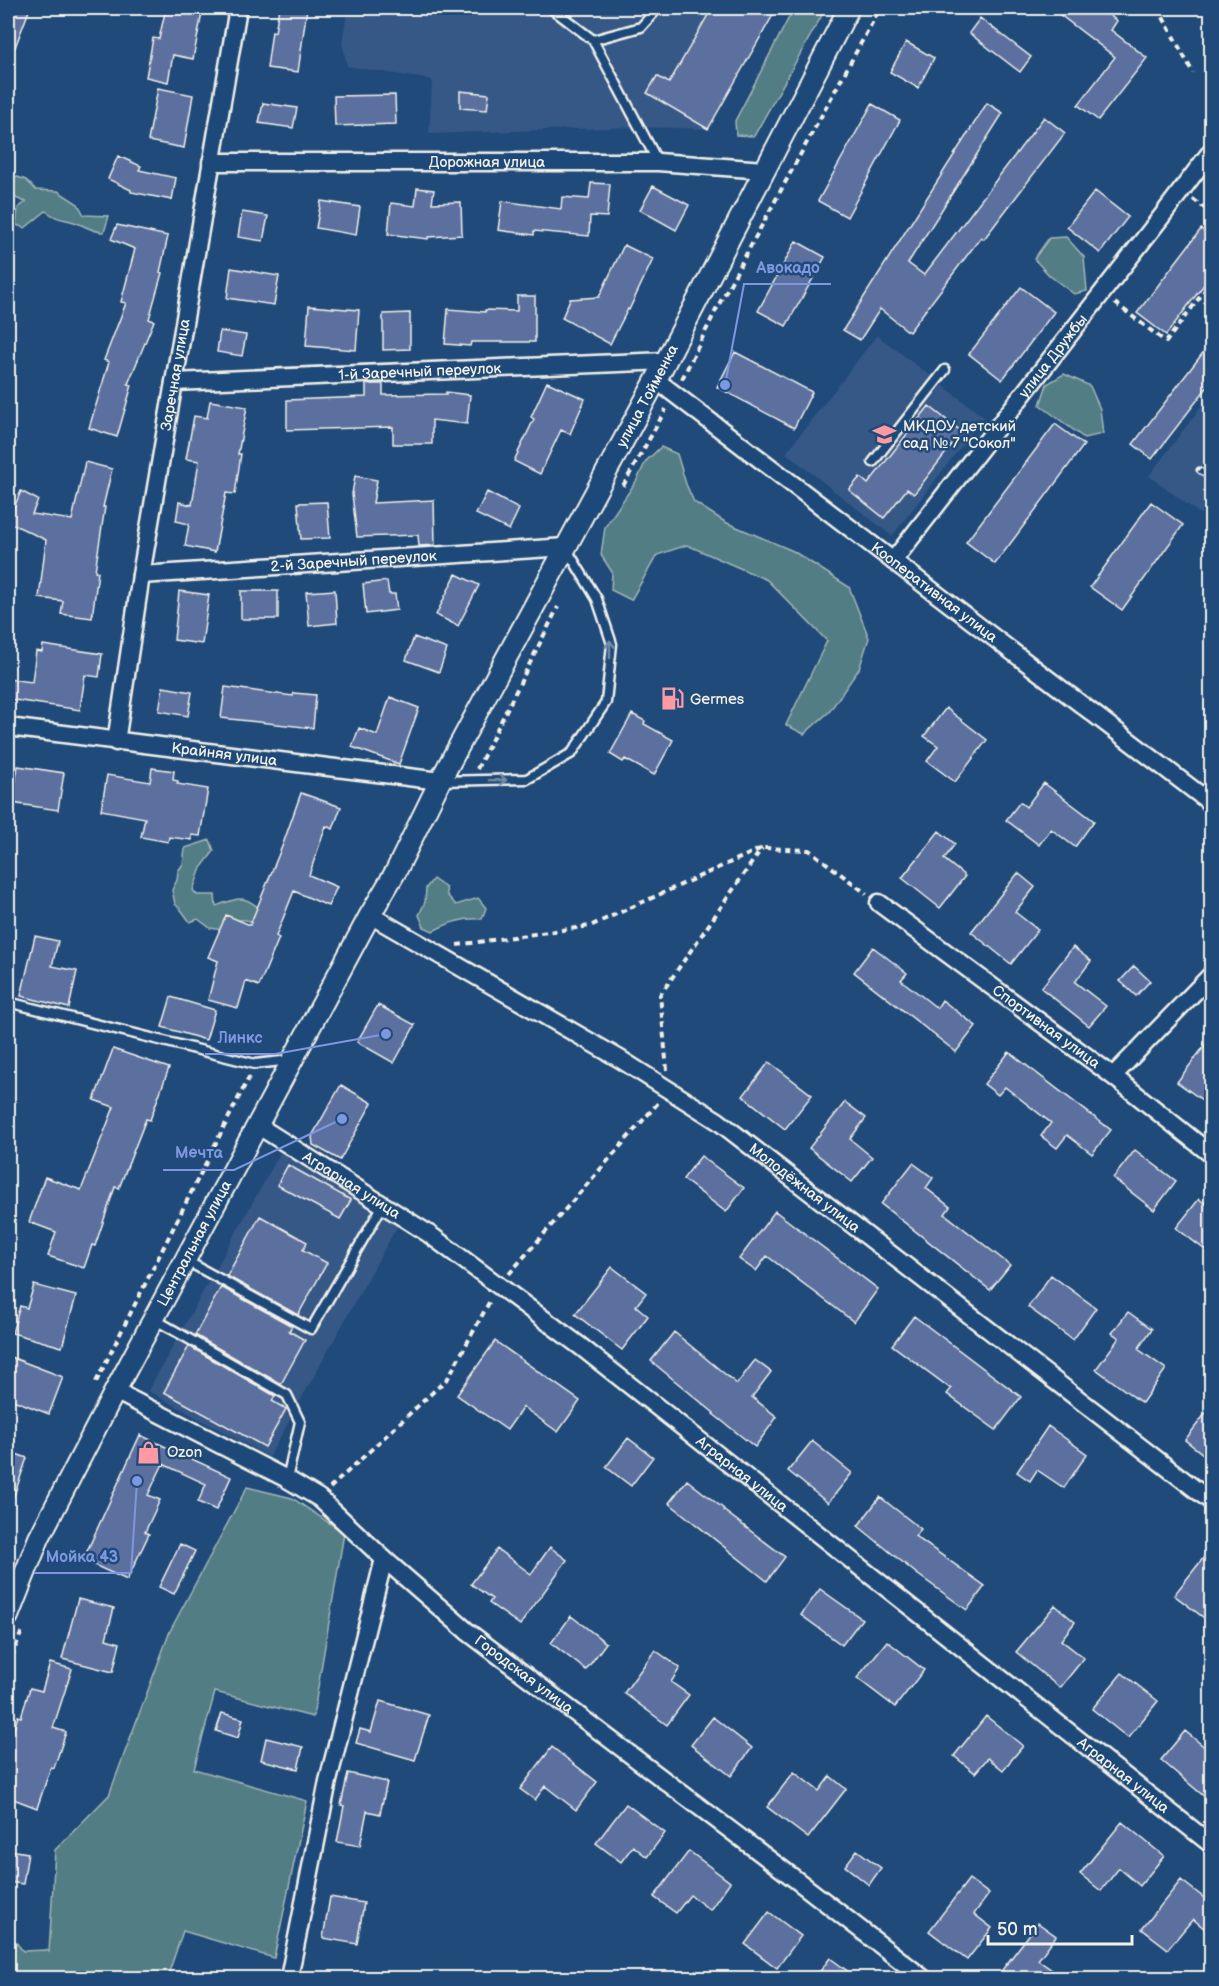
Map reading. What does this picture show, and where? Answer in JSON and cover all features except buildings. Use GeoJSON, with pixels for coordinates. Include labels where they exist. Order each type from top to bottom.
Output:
{"type":"FeatureCollection","features":[{"type":"Feature","properties":{"kind":"street","name":"Заречная улица"},"geometry":{"type":"LineString","coordinates":[[116,742],[141,575],[238,8]]}},
{"type":"Feature","properties":{"kind":"street","name":"улица Тойменка"},"geometry":{"type":"LineString","coordinates":[[440,781],[656,380],[849,8]]}},
{"type":"Feature","properties":{"kind":"street","name":"улица Дружбы"},"geometry":{"type":"LineString","coordinates":[[893,561],[1212,150]]}},
{"type":"Feature","properties":{"kind":"street","name":"Дорожная улица"},"geometry":{"type":"LineString","coordinates":[[211,162],[658,162],[764,170]]}},
{"type":"Feature","properties":{"kind":"street","name":"1-й Заречный переулок"},"geometry":{"type":"LineString","coordinates":[[174,382],[666,361]]}},
{"type":"Feature","properties":{"kind":"street","name":"Кооперативная улица"},"geometry":{"type":"LineString","coordinates":[[656,380],[1212,804]]}},
{"type":"Feature","properties":{"kind":"street","name":"2-й Заречный переулок"},"geometry":{"type":"LineString","coordinates":[[141,575],[566,547]]}},
{"type":"Feature","properties":{"kind":"street","name":"Крайняя улица"},"geometry":{"type":"LineString","coordinates":[[8,727],[440,781]]}},
{"type":"Feature","properties":{"kind":"street","name":"Центральная улица"},"geometry":{"type":"LineString","coordinates":[[8,1616],[39,1538],[115,1391],[370,915],[396,871],[440,781]]}},
{"type":"Feature","properties":{"kind":"street","name":"Спортивная улица"},"geometry":{"type":"LineString","coordinates":[[879,903],[1113,1076],[1212,1155]]}},
{"type":"Feature","properties":{"kind":"street","name":"Молодёжная улица"},"geometry":{"type":"LineString","coordinates":[[370,915],[620,1059],[718,1121],[1212,1503]]}},
{"type":"Feature","properties":{"kind":"street"},"geometry":{"type":"LineString","coordinates":[[1113,1076],[1212,974]]}},
{"type":"Feature","properties":{"kind":"street","name":"Аграрная улица"},"geometry":{"type":"LineString","coordinates":[[257,1125],[429,1234],[580,1346],[1212,1845]]}},
{"type":"Feature","properties":{"kind":"street","name":"Городская улица"},"geometry":{"type":"LineString","coordinates":[[115,1391],[287,1479],[319,1498],[384,1559],[468,1632],[804,1884],[923,1978]]}},
{"type":"Feature","properties":{"kind":"street"},"geometry":{"type":"LineString","coordinates":[[290,1978],[328,1781],[384,1559]]}},
{"type":"Feature","properties":{"kind":"lane"},"geometry":{"type":"LineString","coordinates":[[551,8],[593,40],[658,162]]}},
{"type":"Feature","properties":{"kind":"lane"},"geometry":{"type":"LineString","coordinates":[[593,40],[641,27],[658,8]]}},
{"type":"Feature","properties":{"kind":"lane"},"geometry":{"type":"LineString","coordinates":[[873,462],[945,370]]}},
{"type":"Feature","properties":{"kind":"lane"},"geometry":{"type":"LineString","coordinates":[[440,781],[527,779],[572,753],[606,702],[612,644],[597,599],[566,547]]}},
{"type":"Feature","properties":{"kind":"lane"},"geometry":{"type":"LineString","coordinates":[[8,1002],[255,1064],[292,1060]]}},
{"type":"Feature","properties":{"kind":"lane"},"geometry":{"type":"LineString","coordinates":[[185,1260],[311,1329],[383,1205]]}},
{"type":"Feature","properties":{"kind":"lane"},"geometry":{"type":"LineString","coordinates":[[154,1319],[287,1395],[300,1422],[287,1479]]}},
{"type":"Feature","properties":{"kind":"path"},"geometry":{"type":"LineString","coordinates":[[1158,8],[1193,73]]}},
{"type":"Feature","properties":{"kind":"path"},"geometry":{"type":"LineString","coordinates":[[1101,293],[1166,342],[1212,281]]}},
{"type":"Feature","properties":{"kind":"path"},"geometry":{"type":"LineString","coordinates":[[319,1498],[447,1378],[499,1286],[669,1090],[660,996],[762,848]]}},
{"type":"Feature","properties":{"kind":"path"},"geometry":{"type":"LineString","coordinates":[[430,949],[590,926],[762,848],[809,850],[879,903]]}},
{"type":"Feature","properties":{"kind":"path"},"geometry":{"type":"LineString","coordinates":[[95,1383],[255,1064]]}},
{"type":"Feature","properties":{"kind":"shaded area"},"geometry":{"type":"Polygon","coordinates":[[[348,8],[777,8],[708,129],[638,127],[429,134],[432,80],[347,66],[342,42],[348,8]]]}},
{"type":"Feature","properties":{"kind":"shaded area","name":"МКДОУ детский сад № 7 \"Сокол\""},"geometry":{"type":"Polygon","coordinates":[[[877,335],[984,417],[892,536],[786,453],[877,335]]]}},
{"type":"Feature","properties":{"kind":"shaded area"},"geometry":{"type":"Polygon","coordinates":[[[1211,393],[1211,522],[1149,476],[1211,393]]]}},
{"type":"Feature","properties":{"kind":"shaded area"},"geometry":{"type":"Polygon","coordinates":[[[280,1153],[398,1225],[269,1457],[148,1391],[280,1153]]]}},
{"type":"Feature","properties":{"kind":"green space"},"geometry":{"type":"Polygon","coordinates":[[[794,8],[826,8],[754,136],[736,135],[735,121],[794,8]]]}},
{"type":"Feature","properties":{"kind":"green space"},"geometry":{"type":"Polygon","coordinates":[[[9,174],[26,180],[36,190],[58,191],[78,204],[84,215],[109,216],[104,232],[58,218],[46,211],[25,228],[16,225],[18,208],[26,202],[9,193],[7,180],[9,174]]]}},
{"type":"Feature","properties":{"kind":"green space"},"geometry":{"type":"Polygon","coordinates":[[[1066,237],[1084,257],[1087,291],[1074,294],[1050,276],[1034,259],[1049,238],[1066,237]]]}},
{"type":"Feature","properties":{"kind":"green space"},"geometry":{"type":"Polygon","coordinates":[[[1064,374],[1090,386],[1100,409],[1103,434],[1084,438],[1040,405],[1047,384],[1064,374]]]}},
{"type":"Feature","properties":{"kind":"green space"},"geometry":{"type":"Polygon","coordinates":[[[661,447],[677,454],[694,502],[725,522],[793,551],[849,587],[869,638],[859,669],[829,712],[804,734],[786,725],[827,641],[767,580],[687,545],[657,555],[631,600],[611,590],[612,572],[601,555],[605,527],[637,480],[646,461],[661,447]]]}},
{"type":"Feature","properties":{"kind":"green space"},"geometry":{"type":"Polygon","coordinates":[[[210,840],[214,851],[201,868],[193,890],[197,895],[215,895],[216,906],[238,899],[248,901],[267,915],[259,925],[240,920],[223,930],[210,928],[198,919],[190,922],[175,904],[172,890],[178,871],[183,864],[185,848],[210,840]]]}},
{"type":"Feature","properties":{"kind":"green space"},"geometry":{"type":"Polygon","coordinates":[[[433,879],[446,888],[447,895],[456,905],[478,898],[486,908],[482,919],[457,921],[433,931],[424,927],[419,915],[425,902],[426,888],[433,879]]]}},
{"type":"Feature","properties":{"kind":"green space"},"geometry":{"type":"Polygon","coordinates":[[[247,1487],[292,1498],[344,1533],[313,1717],[215,1692],[194,1769],[307,1801],[274,1958],[183,1931],[167,1978],[48,1978],[48,1975],[27,1972],[26,1978],[8,1978],[8,1938],[15,1941],[23,1951],[46,1950],[49,1952],[55,1850],[109,1795],[170,1631],[247,1487]]]}},
{"type":"Feature","properties":{"kind":"railway"},"geometry":{"type":"LineString","coordinates":[[1199,470],[1212,480]]}},
{"type":"Feature","properties":{"kind":"place","name":"Авокадо"},"geometry":{"type":"Point","coordinates":[725,385]}},
{"type":"Feature","properties":{"kind":"place","name":"МКДОУ детский сад № 7 \"Сокол\""},"geometry":{"type":"Point","coordinates":[885,435]}},
{"type":"Feature","properties":{"kind":"place","name":"Germes"},"geometry":{"type":"Point","coordinates":[672,699]}},
{"type":"Feature","properties":{"kind":"place","name":"Линкс"},"geometry":{"type":"Point","coordinates":[386,1034]}},
{"type":"Feature","properties":{"kind":"place","name":"Мечта"},"geometry":{"type":"Point","coordinates":[342,1119]}},
{"type":"Feature","properties":{"kind":"place","name":"Ozon"},"geometry":{"type":"Point","coordinates":[149,1452]}},
{"type":"Feature","properties":{"kind":"place","name":"Мойка 43"},"geometry":{"type":"Point","coordinates":[137,1481]}}]}
